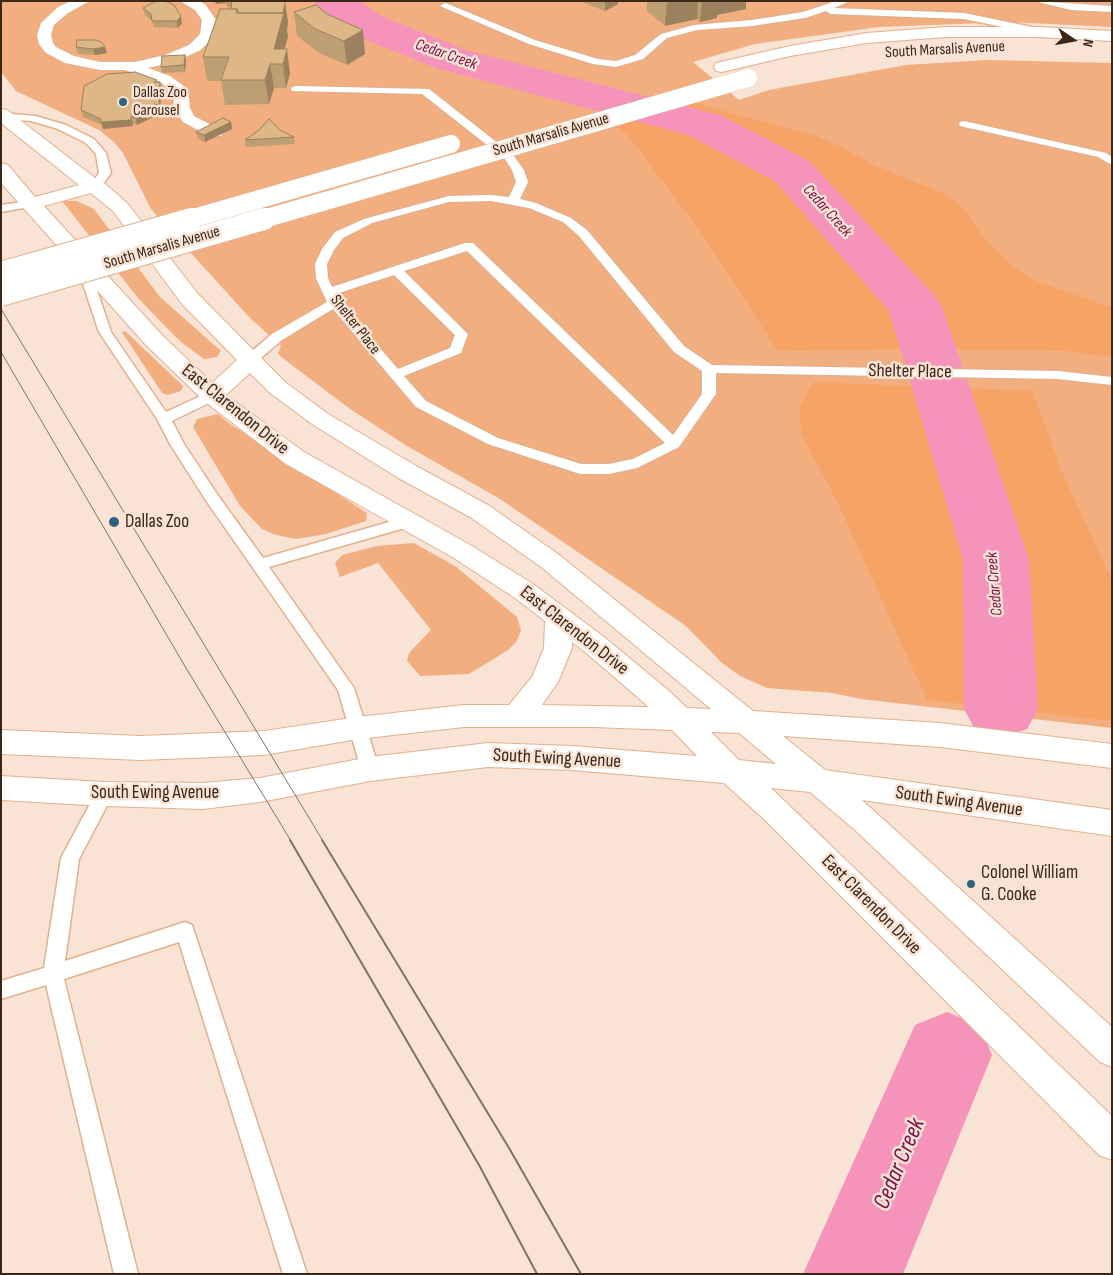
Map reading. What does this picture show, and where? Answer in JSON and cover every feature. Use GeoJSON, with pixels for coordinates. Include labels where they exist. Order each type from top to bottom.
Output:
{"type":"FeatureCollection","features":[{"type":"Feature","properties":{"kind":"street"},"geometry":{"type":"LineString","coordinates":[[83,1],[63,10],[48,24],[44,30],[46,44],[51,50],[70,60],[100,66],[134,66],[169,59],[194,48],[207,34],[209,20],[206,13],[191,2]]}},
{"type":"Feature","properties":{"kind":"street","name":"South Marsalis Avenue"},"geometry":{"type":"LineString","coordinates":[[703,72],[790,51],[867,38],[946,32],[1039,32],[1112,36]]}},
{"type":"Feature","properties":{"kind":"street","name":"South Marsalis Avenue"},"geometry":{"type":"LineString","coordinates":[[790,68],[881,52],[952,46],[1049,46],[1112,50]]}},
{"type":"Feature","properties":{"kind":"street"},"geometry":{"type":"LineString","coordinates":[[117,66],[144,71],[165,79],[180,90],[182,108],[188,120],[215,134]]}},
{"type":"Feature","properties":{"kind":"street","name":"South Marsalis Avenue"},"geometry":{"type":"LineString","coordinates":[[1,295],[757,76]]}},
{"type":"Feature","properties":{"kind":"street","name":"East Clarendon Drive"},"geometry":{"type":"LineString","coordinates":[[2,115],[96,186],[120,207],[190,299],[278,388],[320,419],[409,473],[479,512],[550,560],[866,821],[1112,1050]]}},
{"type":"Feature","properties":{"kind":"street","name":"South Marsalis Avenue"},"geometry":{"type":"LineString","coordinates":[[1,273],[501,130]]}},
{"type":"Feature","properties":{"kind":"street","name":"East Clarendon Drive"},"geometry":{"type":"LineString","coordinates":[[1,168],[16,188],[154,340],[212,396],[295,458],[410,522],[501,577],[559,618],[653,693],[731,771],[777,812],[1112,1142]]}},
{"type":"Feature","properties":{"kind":"street"},"geometry":{"type":"LineString","coordinates":[[31,204],[96,186]]}},
{"type":"Feature","properties":{"kind":"street"},"geometry":{"type":"LineString","coordinates":[[212,396],[250,360]]}},
{"type":"Feature","properties":{"kind":"street"},"geometry":{"type":"LineString","coordinates":[[516,716],[544,682],[558,648],[559,618]]}},
{"type":"Feature","properties":{"kind":"street"},"geometry":{"type":"LineString","coordinates":[[1,742],[140,748],[264,743],[358,728],[464,716],[593,716],[745,722],[940,735],[1112,756]]}},
{"type":"Feature","properties":{"kind":"street","name":"South Ewing Avenue"},"geometry":{"type":"LineString","coordinates":[[1,788],[104,794],[203,796],[260,790],[370,769],[488,755],[572,758],[731,771],[817,781],[1112,823]]}},
{"type":"Feature","properties":{"kind":"lane"},"geometry":{"type":"LineString","coordinates":[[445,6],[532,42],[597,62],[616,64],[640,57],[664,36],[689,30],[805,15],[846,1]]}},
{"type":"Feature","properties":{"kind":"lane"},"geometry":{"type":"LineString","coordinates":[[1038,1],[1071,7],[1112,9]]}},
{"type":"Feature","properties":{"kind":"lane"},"geometry":{"type":"LineString","coordinates":[[818,11],[964,16],[1039,32]]}},
{"type":"Feature","properties":{"kind":"lane"},"geometry":{"type":"LineString","coordinates":[[296,89],[425,91],[509,158],[518,170],[522,182],[513,201]]}},
{"type":"Feature","properties":{"kind":"lane"},"geometry":{"type":"LineString","coordinates":[[2,115],[32,118],[62,127],[90,141],[101,153],[105,172],[96,186]]}},
{"type":"Feature","properties":{"kind":"lane"},"geometry":{"type":"LineString","coordinates":[[964,124],[1102,155],[1112,162]]}},
{"type":"Feature","properties":{"kind":"lane","name":"Shelter Place"},"geometry":{"type":"LineString","coordinates":[[709,369],[708,394],[674,444],[637,464],[609,469],[580,469],[493,441],[421,404],[331,297],[322,278],[321,264],[328,249],[339,235],[368,221],[449,199],[490,198],[513,201],[532,205],[567,220],[583,233],[679,349],[709,369],[1058,374],[1112,381]]}},
{"type":"Feature","properties":{"kind":"lane"},"geometry":{"type":"LineString","coordinates":[[1,209],[31,204]]}},
{"type":"Feature","properties":{"kind":"lane"},"geometry":{"type":"LineString","coordinates":[[250,360],[277,337],[331,297],[396,270],[468,246],[674,444]]}},
{"type":"Feature","properties":{"kind":"lane"},"geometry":{"type":"LineString","coordinates":[[81,260],[105,332],[164,419],[177,444],[207,490],[346,688],[370,769]]}},
{"type":"Feature","properties":{"kind":"lane"},"geometry":{"type":"LineString","coordinates":[[396,270],[462,334],[456,350],[396,375]]}},
{"type":"Feature","properties":{"kind":"lane"},"geometry":{"type":"LineString","coordinates":[[164,419],[212,396]]}},
{"type":"Feature","properties":{"kind":"lane"},"geometry":{"type":"LineString","coordinates":[[259,565],[410,522]]}},
{"type":"Feature","properties":{"kind":"lane"},"geometry":{"type":"LineString","coordinates":[[104,794],[70,858],[53,974],[126,1274]]}},
{"type":"Feature","properties":{"kind":"lane"},"geometry":{"type":"LineString","coordinates":[[1,990],[185,931],[295,1274]]}},
{"type":"Feature","properties":{"kind":"shaded area"},"geometry":{"type":"Polygon","coordinates":[[[1,1],[1112,1],[1112,27],[1010,22],[879,27],[755,44],[693,62],[739,100],[769,90],[906,65],[986,60],[1112,63],[1112,728],[861,699],[832,693],[767,688],[740,676],[722,663],[686,626],[500,499],[407,446],[350,409],[280,356],[278,353],[281,346],[249,317],[151,209],[123,153],[114,142],[99,130],[16,91],[1,72],[1,1]]]}},
{"type":"Feature","properties":{"kind":"shaded area"},"geometry":{"type":"Polygon","coordinates":[[[694,103],[813,135],[842,147],[874,165],[942,193],[960,205],[992,247],[1020,272],[1036,281],[1112,308],[1112,357],[1067,351],[777,350],[703,235],[628,135],[615,127],[694,103]]]}},
{"type":"Feature","properties":{"kind":"shaded area"},"geometry":{"type":"Polygon","coordinates":[[[62,201],[77,201],[94,209],[160,297],[221,351],[217,357],[204,359],[181,342],[163,324],[138,298],[62,201]]]}},
{"type":"Feature","properties":{"kind":"shaded area"},"geometry":{"type":"Polygon","coordinates":[[[125,331],[183,386],[181,391],[168,395],[162,393],[122,332],[125,331]]]}},
{"type":"Feature","properties":{"kind":"shaded area"},"geometry":{"type":"Polygon","coordinates":[[[813,382],[1032,391],[1064,477],[1112,580],[1112,721],[927,700],[838,503],[801,434],[800,407],[813,382]]]}},
{"type":"Feature","properties":{"kind":"shaded area"},"geometry":{"type":"Polygon","coordinates":[[[218,414],[230,424],[367,513],[366,521],[326,534],[296,539],[276,535],[262,529],[240,506],[193,427],[197,419],[218,414]]]}},
{"type":"Feature","properties":{"kind":"shaded area"},"geometry":{"type":"Polygon","coordinates":[[[414,543],[455,566],[517,617],[521,630],[517,641],[508,650],[469,674],[420,676],[407,661],[409,653],[431,630],[378,563],[340,577],[335,563],[342,555],[377,546],[414,543]]]}},
{"type":"Feature","properties":{"kind":"building"},"geometry":{"type":"Polygon","coordinates":[[[156,1],[165,1],[174,5],[181,16],[177,21],[152,21],[151,14],[143,8],[156,1]]]}},
{"type":"Feature","properties":{"kind":"building"},"geometry":{"type":"Polygon","coordinates":[[[231,1],[285,1],[285,3],[283,13],[239,13],[237,9],[232,9],[231,1]]]}},
{"type":"Feature","properties":{"kind":"building"},"geometry":{"type":"Polygon","coordinates":[[[316,5],[327,14],[363,30],[344,41],[315,29],[294,12],[316,5]]]}},
{"type":"Feature","properties":{"kind":"building"},"geometry":{"type":"Polygon","coordinates":[[[220,9],[237,9],[236,13],[284,13],[274,49],[287,49],[283,64],[270,64],[265,80],[221,80],[229,57],[203,57],[220,9]]]}},
{"type":"Feature","properties":{"kind":"building"},"geometry":{"type":"Polygon","coordinates":[[[77,40],[96,40],[105,47],[93,49],[76,47],[77,40]]]}},
{"type":"Feature","properties":{"kind":"building"},"geometry":{"type":"Polygon","coordinates":[[[185,55],[184,65],[161,67],[162,56],[185,55]]]}},
{"type":"Feature","properties":{"kind":"building","name":"Dallas Zoo Carousel"},"geometry":{"type":"Polygon","coordinates":[[[135,72],[157,80],[154,82],[160,82],[159,105],[154,104],[157,107],[136,118],[131,116],[131,120],[101,122],[101,119],[81,110],[84,86],[107,74],[135,72]]]}},
{"type":"Feature","properties":{"kind":"building"},"geometry":{"type":"Polygon","coordinates":[[[223,118],[231,122],[204,135],[196,132],[223,118]]]}},
{"type":"Feature","properties":{"kind":"building"},"geometry":{"type":"Polygon","coordinates":[[[269,119],[280,130],[294,137],[245,140],[259,130],[269,119]]]}},
{"type":"Feature","properties":{"kind":"waterway","name":"Cedar Creek"},"geometry":{"type":"LineString","coordinates":[[334,1],[366,25],[454,60],[704,125],[792,171],[915,307],[996,559],[1001,709]]}},
{"type":"Feature","properties":{"kind":"waterway","name":"Cedar Creek"},"geometry":{"type":"LineString","coordinates":[[853,1274],[947,1055]]}},
{"type":"Feature","properties":{"kind":"tram line"},"geometry":{"type":"LineString","coordinates":[[1,309],[323,841]]}},
{"type":"Feature","properties":{"kind":"tram line"},"geometry":{"type":"LineString","coordinates":[[1,352],[186,668],[291,841]]}},
{"type":"Feature","properties":{"kind":"tram line"},"geometry":{"type":"LineString","coordinates":[[290,840],[479,1165],[537,1274]]}},
{"type":"Feature","properties":{"kind":"tram line"},"geometry":{"type":"LineString","coordinates":[[322,840],[509,1148],[581,1274]]}},
{"type":"Feature","properties":{"kind":"place","name":"Dallas Zoo Carousel"},"geometry":{"type":"Point","coordinates":[123,102]}},
{"type":"Feature","properties":{"kind":"place","name":"Dallas Zoo"},"geometry":{"type":"Point","coordinates":[114,522]}},
{"type":"Feature","properties":{"kind":"place","name":"Colonel William G. Cooke"},"geometry":{"type":"Point","coordinates":[971,884]}}]}
